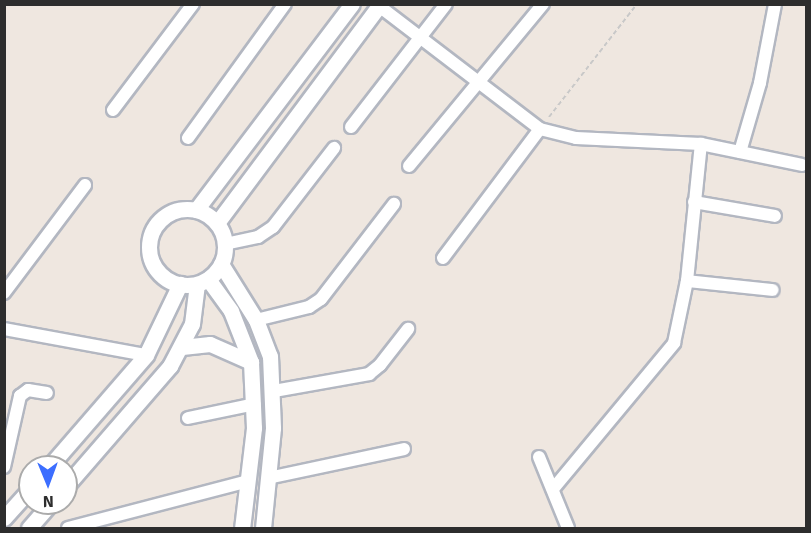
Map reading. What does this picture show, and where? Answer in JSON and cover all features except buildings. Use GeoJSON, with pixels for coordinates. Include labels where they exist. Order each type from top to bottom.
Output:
{"type":"FeatureCollection","features":[{"type":"Feature","properties":{"kind":"street"},"geometry":{"type":"LineString","coordinates":[[114,111],[193,4]]}},
{"type":"Feature","properties":{"kind":"street"},"geometry":{"type":"LineString","coordinates":[[188,138],[285,4]]}},
{"type":"Feature","properties":{"kind":"street"},"geometry":{"type":"LineString","coordinates":[[196,210],[352,4]]}},
{"type":"Feature","properties":{"kind":"street"},"geometry":{"type":"LineString","coordinates":[[351,127],[446,4]]}},
{"type":"Feature","properties":{"kind":"street"},"geometry":{"type":"LineString","coordinates":[[409,166],[481,82],[543,4]]}},
{"type":"Feature","properties":{"kind":"street"},"geometry":{"type":"LineString","coordinates":[[740,152],[760,83],[775,4]]}},
{"type":"Feature","properties":{"kind":"street"},"geometry":{"type":"LineString","coordinates":[[217,223],[379,5],[540,129],[576,138],[701,144],[802,165]]}},
{"type":"Feature","properties":{"kind":"street"},"geometry":{"type":"LineString","coordinates":[[442,258],[540,129]]}},
{"type":"Feature","properties":{"kind":"street"},"geometry":{"type":"LineString","coordinates":[[553,489],[674,343],[687,281],[701,144]]}},
{"type":"Feature","properties":{"kind":"street"},"geometry":{"type":"LineString","coordinates":[[225,244],[258,237],[273,227],[334,148]]}},
{"type":"Feature","properties":{"kind":"street"},"geometry":{"type":"LineString","coordinates":[[4,293],[85,185]]}},
{"type":"Feature","properties":{"kind":"street"},"geometry":{"type":"LineString","coordinates":[[694,202],[775,216]]}},
{"type":"Feature","properties":{"kind":"street"},"geometry":{"type":"LineString","coordinates":[[256,320],[309,307],[321,299],[394,204]]}},
{"type":"Feature","properties":{"kind":"street"},"geometry":{"type":"LineString","coordinates":[[183,209],[196,210],[217,223],[225,244],[221,264],[202,281],[180,284],[157,270],[149,255],[148,242],[152,230],[165,216],[183,209]]}},
{"type":"Feature","properties":{"kind":"street"},"geometry":{"type":"LineString","coordinates":[[221,264],[256,320],[270,356],[274,391],[263,528]]}},
{"type":"Feature","properties":{"kind":"street"},"geometry":{"type":"LineString","coordinates":[[78,472],[182,347],[192,324],[202,281]]}},
{"type":"Feature","properties":{"kind":"street"},"geometry":{"type":"LineString","coordinates":[[202,281],[231,311],[251,362],[255,404],[242,528]]}},
{"type":"Feature","properties":{"kind":"street"},"geometry":{"type":"LineString","coordinates":[[687,281],[773,290]]}},
{"type":"Feature","properties":{"kind":"street"},"geometry":{"type":"LineString","coordinates":[[59,455],[146,356],[180,284]]}},
{"type":"Feature","properties":{"kind":"street"},"geometry":{"type":"LineString","coordinates":[[274,391],[369,374],[408,328]]}},
{"type":"Feature","properties":{"kind":"street"},"geometry":{"type":"LineString","coordinates":[[4,329],[146,356]]}},
{"type":"Feature","properties":{"kind":"street"},"geometry":{"type":"LineString","coordinates":[[182,347],[210,344],[251,362]]}},
{"type":"Feature","properties":{"kind":"street"},"geometry":{"type":"LineString","coordinates":[[4,467],[20,396],[28,390],[48,393]]}},
{"type":"Feature","properties":{"kind":"street"},"geometry":{"type":"LineString","coordinates":[[188,418],[255,404]]}},
{"type":"Feature","properties":{"kind":"street"},"geometry":{"type":"LineString","coordinates":[[268,478],[404,448]]}},
{"type":"Feature","properties":{"kind":"street"},"geometry":{"type":"LineString","coordinates":[[539,457],[568,528]]}},
{"type":"Feature","properties":{"kind":"street"},"geometry":{"type":"LineString","coordinates":[[68,528],[248,481]]}},
{"type":"Feature","properties":{"kind":"street"},"geometry":{"type":"LineString","coordinates":[[6,513],[18,501]]}},
{"type":"Feature","properties":{"kind":"street"},"geometry":{"type":"LineString","coordinates":[[29,528],[40,515]]}},
{"type":"Feature","properties":{"kind":"path"},"geometry":{"type":"LineString","coordinates":[[540,129],[637,4]]}}]}
